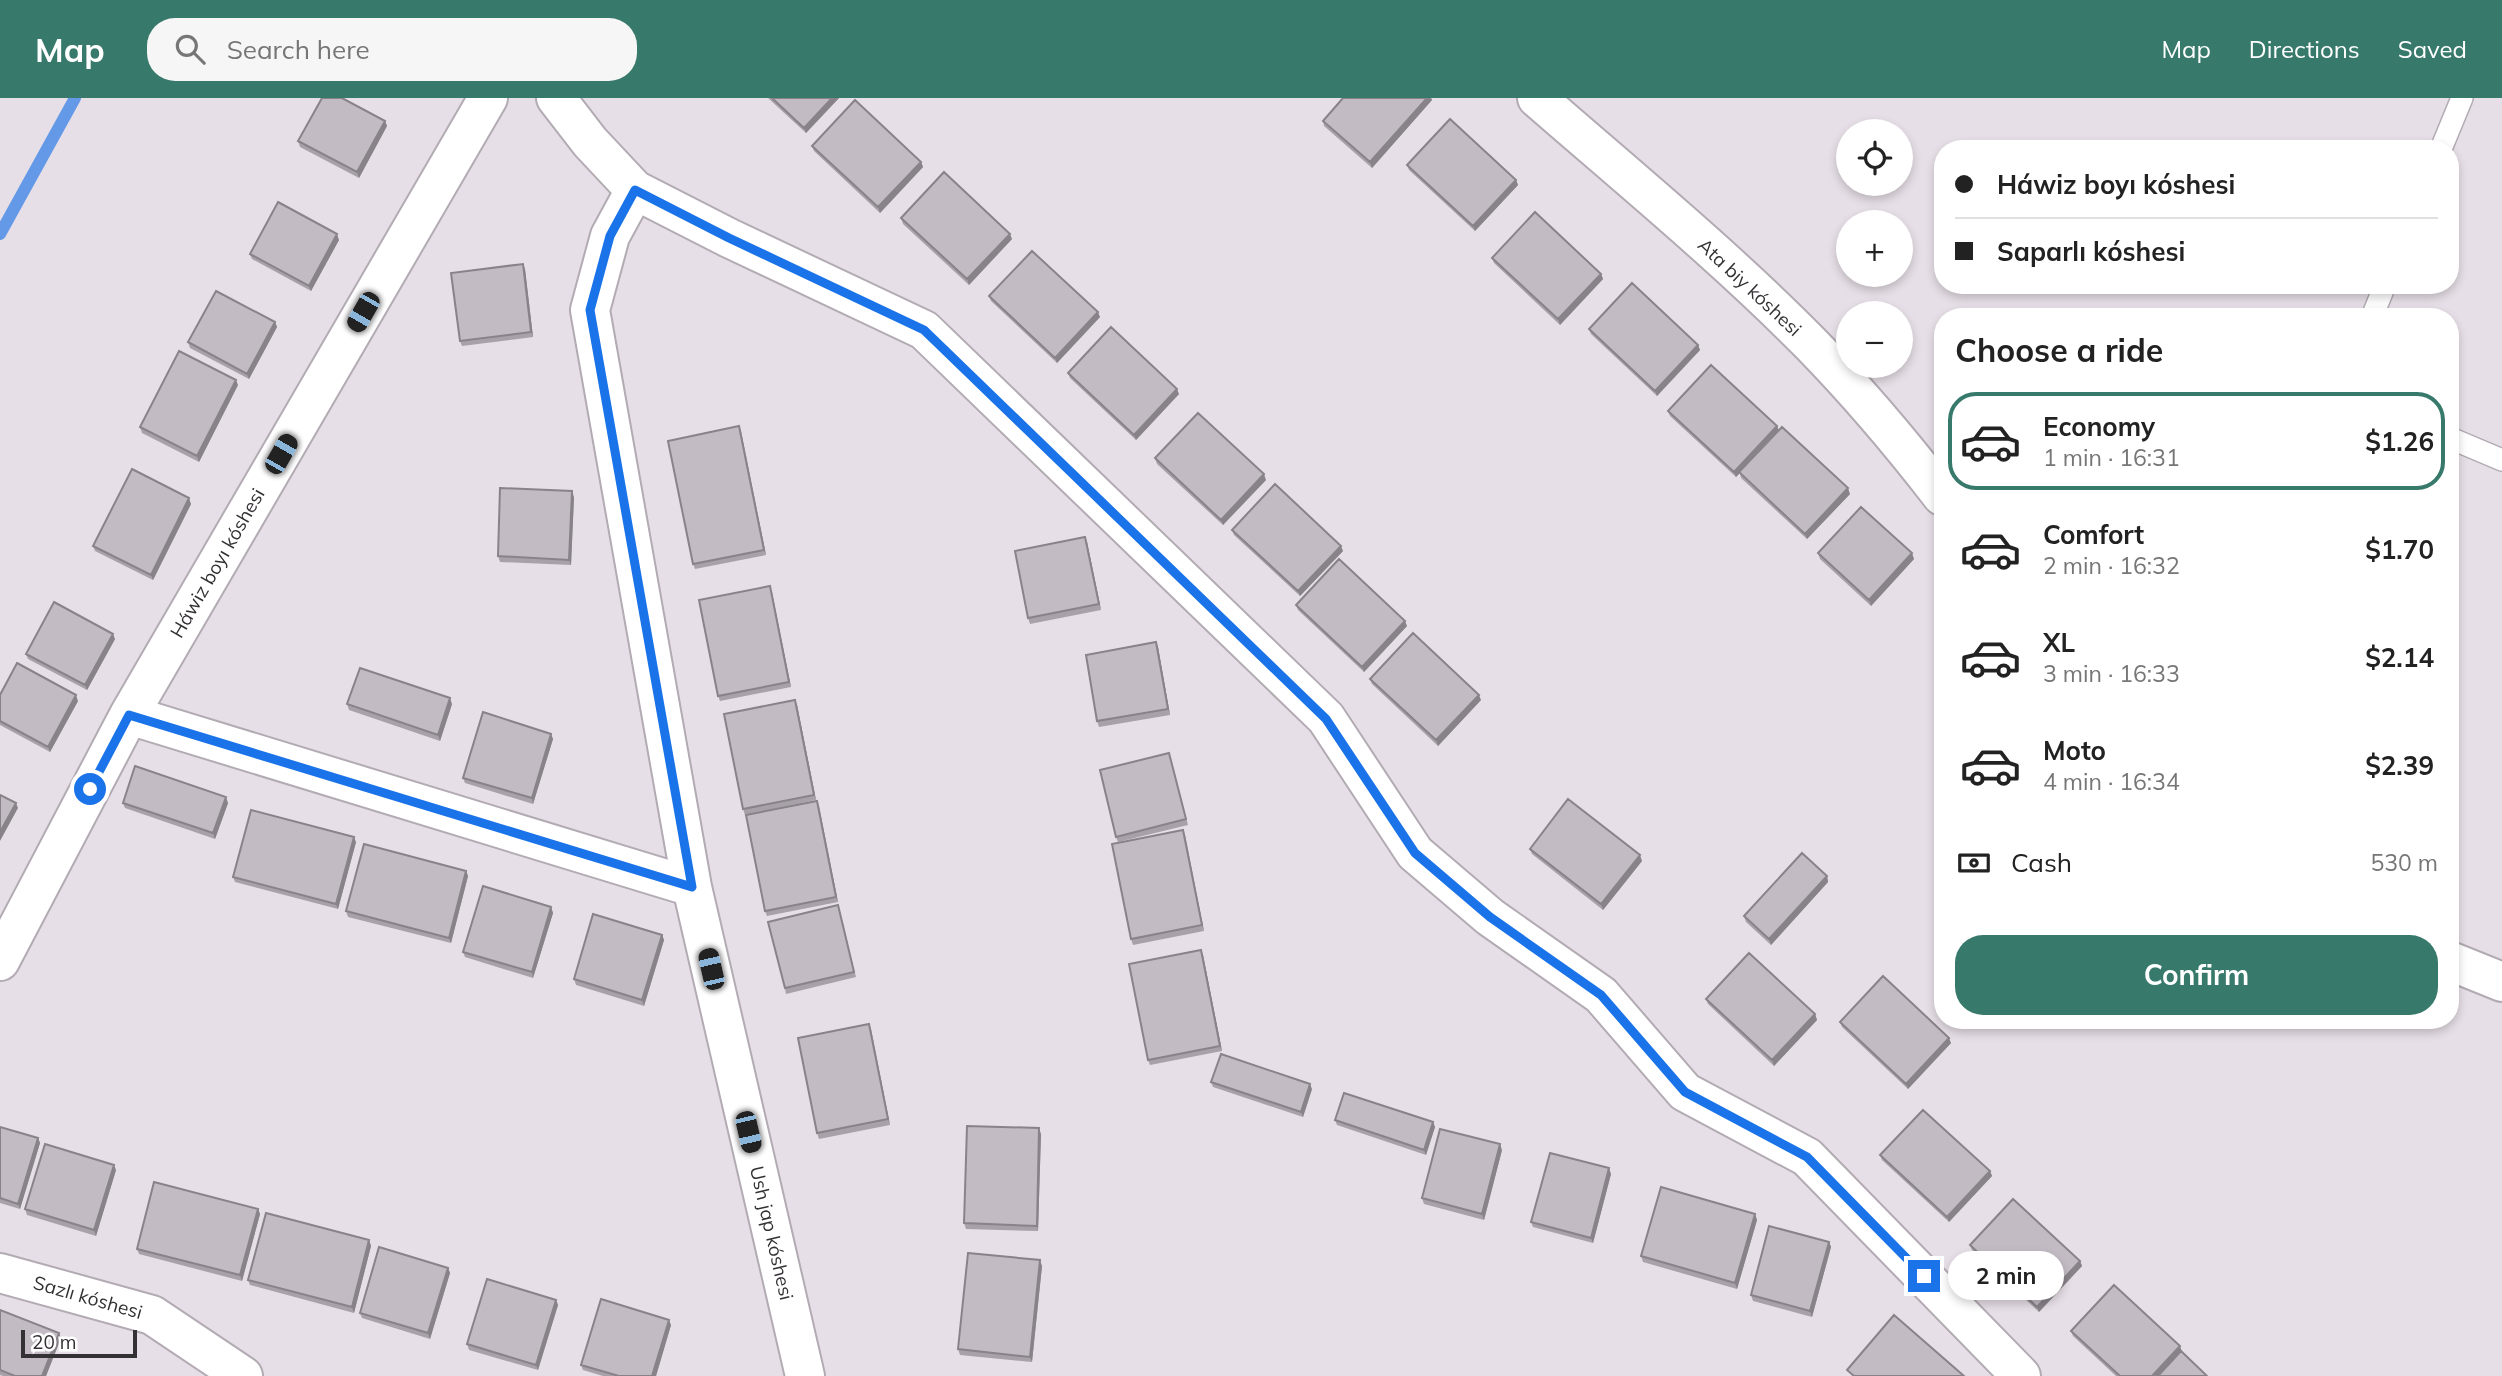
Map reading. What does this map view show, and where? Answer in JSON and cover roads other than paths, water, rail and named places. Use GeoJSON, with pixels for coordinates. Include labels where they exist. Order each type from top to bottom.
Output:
{"type":"FeatureCollection","features":[{"type":"Feature","properties":{"kind":"street","name":"Háwiz boyı kóshesi"},"geometry":{"type":"LineString","coordinates":[[0,961],[129,715],[488,98]]}},
{"type":"Feature","properties":{"kind":"street"},"geometry":{"type":"LineString","coordinates":[[556,98],[590,142],[635,190],[729,238],[924,330],[1326,719],[1415,853],[1490,917],[1601,995],[1685,1092],[1807,1157],[2021,1376]]}},
{"type":"Feature","properties":{"kind":"street","name":"Ata biy kóshesi"},"geometry":{"type":"LineString","coordinates":[[1537,98],[1693,234],[1810,343],[1911,455],[1934,485]]}},
{"type":"Feature","properties":{"kind":"street","name":"Ush jap kóshesi"},"geometry":{"type":"LineString","coordinates":[[635,190],[610,236],[590,310],[692,887],[805,1376]]}},
{"type":"Feature","properties":{"kind":"street"},"geometry":{"type":"LineString","coordinates":[[129,715],[692,887]]}},
{"type":"Feature","properties":{"kind":"street"},"geometry":{"type":"LineString","coordinates":[[2459,965],[2502,982]]}},
{"type":"Feature","properties":{"kind":"street","name":"Sazlı kóshesi"},"geometry":{"type":"LineString","coordinates":[[0,1273],[152,1315],[243,1376]]}},
{"type":"Feature","properties":{"kind":"lane"},"geometry":{"type":"LineString","coordinates":[[2445,140],[2462,98]]}},
{"type":"Feature","properties":{"kind":"lane"},"geometry":{"type":"LineString","coordinates":[[2459,442],[2502,460]]}},
{"type":"Feature","properties":{"kind":"waterway"},"geometry":{"type":"LineString","coordinates":[[0,234],[75,98]]}}]}
